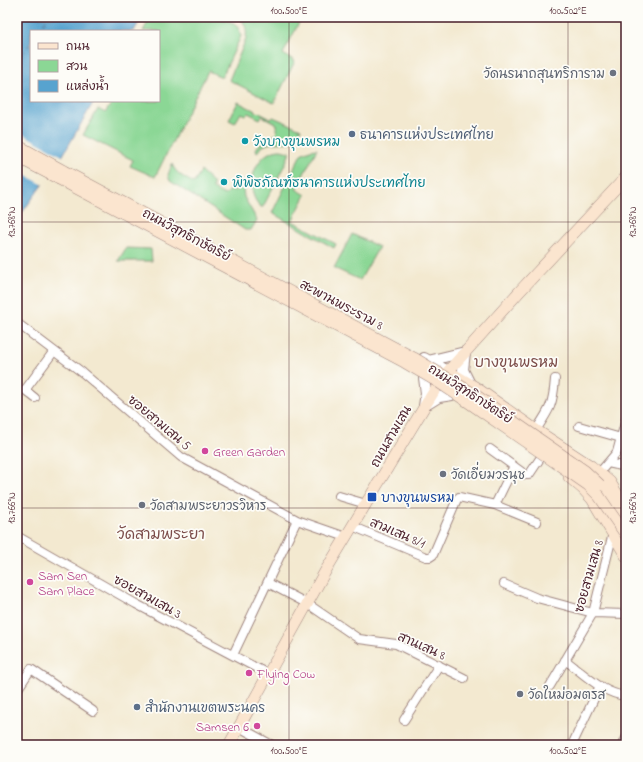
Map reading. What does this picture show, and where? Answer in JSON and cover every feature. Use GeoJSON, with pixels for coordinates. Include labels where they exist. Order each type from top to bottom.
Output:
{"type":"FeatureCollection","features":[{"type":"Feature","properties":{"kind":"main road","name":"สะพานพระราม 8"},"geometry":{"type":"LineString","coordinates":[[17,145],[414,358],[474,394],[585,471],[600,485],[613,501],[626,524]]}},
{"type":"Feature","properties":{"kind":"main road","name":"สะพานพระราม 8"},"geometry":{"type":"LineString","coordinates":[[17,157],[368,343],[438,382],[588,485],[600,496],[626,535]]}},
{"type":"Feature","properties":{"kind":"main road","name":"ถนนสามเสน"},"geometry":{"type":"LineString","coordinates":[[229,745],[352,526],[437,386],[448,371],[626,177]]}},
{"type":"Feature","properties":{"kind":"main road","name":"ถนนวิสุทธิกษัตริย์"},"geometry":{"type":"LineString","coordinates":[[448,371],[600,472],[610,482],[626,509]]}},
{"type":"Feature","properties":{"kind":"main road"},"geometry":{"type":"LineString","coordinates":[[455,397],[463,386],[471,385]]}},
{"type":"Feature","properties":{"kind":"main road","name":"ถนนวิสุทธิกษัตริย์"},"geometry":{"type":"LineString","coordinates":[[437,386],[562,471],[583,489],[592,499],[626,556]]}},
{"type":"Feature","properties":{"kind":"street","name":"ถนนวิสุทธิกษัตริย์"},"geometry":{"type":"LineString","coordinates":[[437,386],[132,220],[135,212],[138,209],[448,371]]}},
{"type":"Feature","properties":{"kind":"street"},"geometry":{"type":"LineString","coordinates":[[197,256],[197,248],[204,243]]}},
{"type":"Feature","properties":{"kind":"street","name":"ซอยสามเสน 5"},"geometry":{"type":"LineString","coordinates":[[17,323],[83,373],[182,457],[297,520],[346,537]]}},
{"type":"Feature","properties":{"kind":"street"},"geometry":{"type":"LineString","coordinates":[[36,398],[25,390],[54,351]]}},
{"type":"Feature","properties":{"kind":"street"},"geometry":{"type":"LineString","coordinates":[[428,361],[466,352],[463,370],[471,385]]}},
{"type":"Feature","properties":{"kind":"street"},"geometry":{"type":"LineString","coordinates":[[424,378],[426,393],[424,406]]}},
{"type":"Feature","properties":{"kind":"street"},"geometry":{"type":"LineString","coordinates":[[536,430],[552,404],[555,379]]}},
{"type":"Feature","properties":{"kind":"street"},"geometry":{"type":"LineString","coordinates":[[424,406],[435,398],[455,397]]}},
{"type":"Feature","properties":{"kind":"street"},"geometry":{"type":"LineString","coordinates":[[600,472],[617,452],[626,420]]}},
{"type":"Feature","properties":{"kind":"street"},"geometry":{"type":"LineString","coordinates":[[579,426],[620,438]]}},
{"type":"Feature","properties":{"kind":"street"},"geometry":{"type":"LineString","coordinates":[[490,449],[526,474],[529,474],[541,457]]}},
{"type":"Feature","properties":{"kind":"street"},"geometry":{"type":"LineString","coordinates":[[608,463],[626,467]]}},
{"type":"Feature","properties":{"kind":"street"},"geometry":{"type":"LineString","coordinates":[[495,505],[514,466]]}},
{"type":"Feature","properties":{"kind":"street"},"geometry":{"type":"LineString","coordinates":[[339,496],[366,504]]}},
{"type":"Feature","properties":{"kind":"street","name":"สามเสน 8/1"},"geometry":{"type":"LineString","coordinates":[[352,526],[426,557],[430,557],[433,555],[459,497],[495,505],[537,522]]}},
{"type":"Feature","properties":{"kind":"street"},"geometry":{"type":"LineString","coordinates":[[233,655],[297,520]]}},
{"type":"Feature","properties":{"kind":"street","name":"ซอยสามเสน 8"},"geometry":{"type":"LineString","coordinates":[[550,686],[593,613],[613,533]]}},
{"type":"Feature","properties":{"kind":"street","name":"ซอยสามเสน 3"},"geometry":{"type":"LineString","coordinates":[[17,536],[136,604],[268,674]]}},
{"type":"Feature","properties":{"kind":"street","name":"สานเสน 8"},"geometry":{"type":"LineString","coordinates":[[268,583],[308,604],[359,639],[396,644],[464,678]]}},
{"type":"Feature","properties":{"kind":"street"},"geometry":{"type":"LineString","coordinates":[[504,584],[537,598],[593,613],[626,614]]}},
{"type":"Feature","properties":{"kind":"street"},"geometry":{"type":"LineString","coordinates":[[565,660],[600,686],[613,693],[626,696]]}},
{"type":"Feature","properties":{"kind":"street"},"geometry":{"type":"LineString","coordinates":[[404,720],[439,665]]}},
{"type":"Feature","properties":{"kind":"street"},"geometry":{"type":"LineString","coordinates":[[17,690],[31,669],[93,711]]}},
{"type":"Feature","properties":{"kind":"street"},"geometry":{"type":"LineString","coordinates":[[572,745],[600,686]]}},
{"type":"Feature","properties":{"kind":"street"},"geometry":{"type":"LineString","coordinates":[[239,727],[272,745]]}},
{"type":"Feature","properties":{"kind":"street"},"geometry":{"type":"LineString","coordinates":[[623,745],[626,738]]}},
{"type":"Feature","properties":{"kind":"green space"},"geometry":{"type":"Polygon","coordinates":[[[197,16],[221,19],[231,22],[238,28],[241,36],[222,77],[208,71],[155,177],[130,166],[133,160],[83,135],[98,109],[105,113],[111,104],[108,102],[160,102],[160,30],[144,30],[151,17],[164,18],[197,16]]]}},
{"type":"Feature","properties":{"kind":"green space"},"geometry":{"type":"Polygon","coordinates":[[[238,17],[302,17],[283,54],[295,61],[274,103],[229,80],[246,39],[245,26],[238,17]]]}},
{"type":"Feature","properties":{"kind":"green space"},"geometry":{"type":"Polygon","coordinates":[[[238,102],[271,119],[273,117],[301,129],[295,141],[269,144],[257,152],[256,149],[262,142],[271,138],[277,132],[277,124],[262,116],[260,119],[248,113],[246,115],[241,113],[235,123],[229,120],[238,102]]]}},
{"type":"Feature","properties":{"kind":"green space"},"geometry":{"type":"Polygon","coordinates":[[[317,149],[296,189],[306,195],[292,221],[336,244],[334,248],[272,213],[301,154],[317,149]]]}},
{"type":"Feature","properties":{"kind":"green space"},"geometry":{"type":"Polygon","coordinates":[[[281,150],[289,152],[289,155],[263,207],[261,207],[253,194],[252,186],[255,170],[263,157],[270,152],[281,150]]]}},
{"type":"Feature","properties":{"kind":"green space"},"geometry":{"type":"Polygon","coordinates":[[[172,164],[178,173],[194,183],[201,171],[213,182],[213,189],[225,195],[229,191],[237,190],[242,180],[244,197],[257,220],[251,230],[245,230],[170,181],[168,175],[172,164]]]}},
{"type":"Feature","properties":{"kind":"green space"},"geometry":{"type":"Polygon","coordinates":[[[352,234],[379,247],[360,280],[334,268],[352,234]]]}},
{"type":"Feature","properties":{"kind":"green space"},"geometry":{"type":"Polygon","coordinates":[[[126,248],[151,249],[152,261],[118,261],[126,248]]]}},
{"type":"Feature","properties":{"kind":"water"},"geometry":{"type":"Polygon","coordinates":[[[17,17],[142,17],[135,30],[30,30],[30,102],[93,102],[62,157],[17,220],[17,17]]]}},
{"type":"Feature","properties":{"kind":"pier"},"geometry":{"type":"Polygon","coordinates":[[[17,131],[64,157],[44,185],[17,171],[17,131]]]}},
{"type":"Feature","properties":{"kind":"ferry route"},"geometry":{"type":"LineString","coordinates":[[39,30],[48,17]]}},
{"type":"Feature","properties":{"kind":"ferry route"},"geometry":{"type":"LineString","coordinates":[[17,62],[30,43]]}},
{"type":"Feature","properties":{"kind":"place","name":"วัดนรนาถสุนทริการาม"},"geometry":{"type":"Point","coordinates":[613,73]}},
{"type":"Feature","properties":{"kind":"place","name":"ธนาคารแห่งประเทศไทย"},"geometry":{"type":"Point","coordinates":[352,134]}},
{"type":"Feature","properties":{"kind":"place","name":"วังบางขุนพรหม"},"geometry":{"type":"Point","coordinates":[245,141]}},
{"type":"Feature","properties":{"kind":"place","name":"พิพิธภัณฑ์ธนาคารแห่งประเทศไทย"},"geometry":{"type":"Point","coordinates":[224,182]}},
{"type":"Feature","properties":{"kind":"place","name":"Green Garden"},"geometry":{"type":"Point","coordinates":[205,451]}},
{"type":"Feature","properties":{"kind":"place","name":"วัดเอี่ยมวรนุช"},"geometry":{"type":"Point","coordinates":[443,474]}},
{"type":"Feature","properties":{"kind":"place","name":"บางขุนพรหม"},"geometry":{"type":"Point","coordinates":[372,497]}},
{"type":"Feature","properties":{"kind":"place","name":"วัดสามพระยาวรวิหาร"},"geometry":{"type":"Point","coordinates":[142,505]}},
{"type":"Feature","properties":{"kind":"place","name":"Sam Sen Sam Place"},"geometry":{"type":"Point","coordinates":[30,582]}},
{"type":"Feature","properties":{"kind":"place","name":"Flying Cow"},"geometry":{"type":"Point","coordinates":[249,673]}},
{"type":"Feature","properties":{"kind":"place","name":"วัดใหม่อมตรส"},"geometry":{"type":"Point","coordinates":[520,694]}},
{"type":"Feature","properties":{"kind":"place","name":"สำนักงานเขตพระนคร"},"geometry":{"type":"Point","coordinates":[137,707]}},
{"type":"Feature","properties":{"kind":"place","name":"Samsen 6"},"geometry":{"type":"Point","coordinates":[257,726]}},
{"type":"Feature","properties":{"kind":"district","name":"บางขุนพรหม"},"geometry":{"type":"Point","coordinates":[516,362]}},
{"type":"Feature","properties":{"kind":"district","name":"วัดสามพระยา"},"geometry":{"type":"Point","coordinates":[161,534]}}]}
